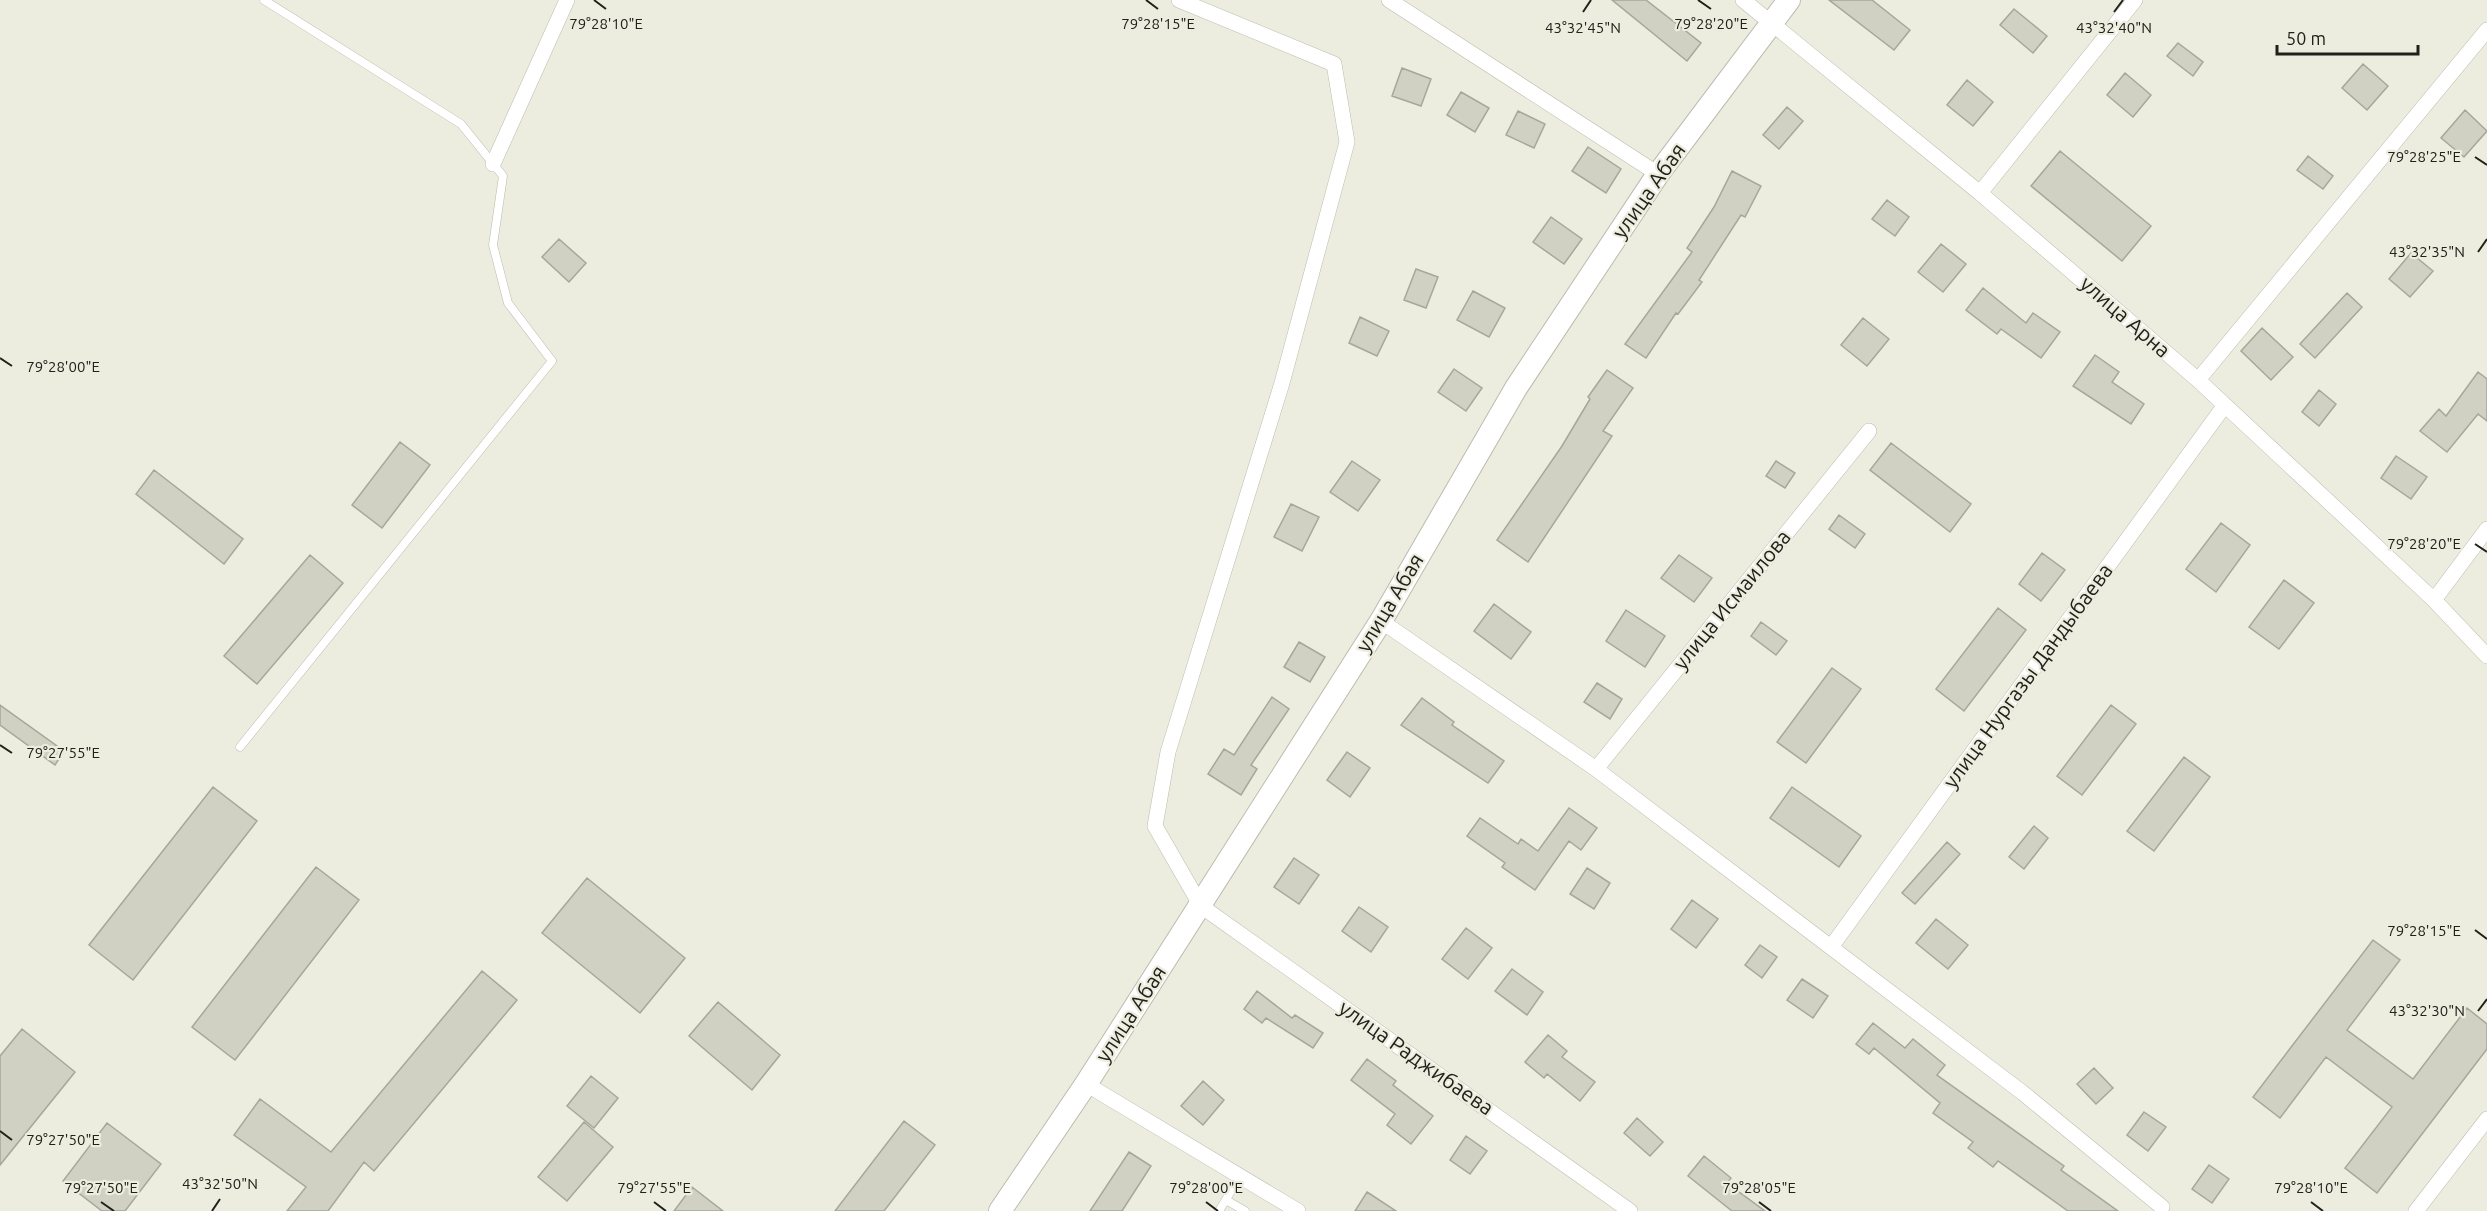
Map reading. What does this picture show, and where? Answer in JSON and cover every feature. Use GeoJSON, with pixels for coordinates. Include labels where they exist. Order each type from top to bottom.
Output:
{"type":"FeatureCollection","features":[{"type":"Feature","properties":{"kind":"street"},"geometry":{"type":"LineString","coordinates":[[493,164],[567,0]]}},
{"type":"Feature","properties":{"kind":"street"},"geometry":{"type":"LineString","coordinates":[[1179,0],[1334,64],[1347,142],[1282,383],[1168,752],[1155,826],[1201,906]]}},
{"type":"Feature","properties":{"kind":"street"},"geometry":{"type":"LineString","coordinates":[[1389,0],[1659,174]]}},
{"type":"Feature","properties":{"kind":"street","name":"улица Арна"},"geometry":{"type":"LineString","coordinates":[[1743,0],[1980,193],[2198,380],[2434,600],[2487,656]]}},
{"type":"Feature","properties":{"kind":"street","name":"улица Абая"},"geometry":{"type":"LineString","coordinates":[[1000,1211],[1086,1084],[1201,906],[1381,621],[1516,388],[1659,174],[1789,0]]}},
{"type":"Feature","properties":{"kind":"street"},"geometry":{"type":"LineString","coordinates":[[1980,193],[2135,0]]}},
{"type":"Feature","properties":{"kind":"street"},"geometry":{"type":"LineString","coordinates":[[2198,380],[2487,30]]}},
{"type":"Feature","properties":{"kind":"street","name":"улица Нургазы Дандыбаева"},"geometry":{"type":"LineString","coordinates":[[1830,947],[2225,405]]}},
{"type":"Feature","properties":{"kind":"street","name":"улица Исмаилова"},"geometry":{"type":"LineString","coordinates":[[1596,769],[1869,431]]}},
{"type":"Feature","properties":{"kind":"street"},"geometry":{"type":"LineString","coordinates":[[2434,600],[2487,529]]}},
{"type":"Feature","properties":{"kind":"street"},"geometry":{"type":"LineString","coordinates":[[1381,621],[1596,769],[2024,1093],[2162,1207]]}},
{"type":"Feature","properties":{"kind":"street","name":"улица Раджибаева"},"geometry":{"type":"LineString","coordinates":[[1201,906],[1630,1211]]}},
{"type":"Feature","properties":{"kind":"street"},"geometry":{"type":"LineString","coordinates":[[1086,1084],[1298,1211]]}},
{"type":"Feature","properties":{"kind":"street"},"geometry":{"type":"LineString","coordinates":[[2416,1211],[2487,1119]]}},
{"type":"Feature","properties":{"kind":"lane"},"geometry":{"type":"LineString","coordinates":[[240,747],[552,361],[508,303],[493,245],[503,176],[461,124],[264,0]]}},
{"type":"Feature","properties":{"kind":"lane"},"geometry":{"type":"LineString","coordinates":[[1219,1211],[1240,1176]]}},
{"type":"Feature","properties":{"kind":"lane"},"geometry":{"type":"LineString","coordinates":[[1226,1200],[1245,1211]]}},
{"type":"Feature","properties":{"kind":"building"},"geometry":{"type":"Polygon","coordinates":[[[1612,0],[1646,0],[1701,43],[1687,61],[1612,0]]]}},
{"type":"Feature","properties":{"kind":"building"},"geometry":{"type":"Polygon","coordinates":[[[1829,0],[1872,0],[1910,30],[1894,50],[1829,0]]]}},
{"type":"Feature","properties":{"kind":"building"},"geometry":{"type":"Polygon","coordinates":[[[2014,9],[2047,36],[2033,53],[2000,25],[2014,9]]]}},
{"type":"Feature","properties":{"kind":"building"},"geometry":{"type":"Polygon","coordinates":[[[2178,43],[2203,62],[2193,76],[2167,56],[2178,43]]]}},
{"type":"Feature","properties":{"kind":"building"},"geometry":{"type":"Polygon","coordinates":[[[2363,64],[2388,86],[2367,110],[2342,88],[2363,64]]]}},
{"type":"Feature","properties":{"kind":"building"},"geometry":{"type":"Polygon","coordinates":[[[1402,68],[1431,79],[1421,106],[1392,96],[1402,68]]]}},
{"type":"Feature","properties":{"kind":"building"},"geometry":{"type":"Polygon","coordinates":[[[2125,73],[2151,95],[2133,117],[2107,95],[2125,73]]]}},
{"type":"Feature","properties":{"kind":"building"},"geometry":{"type":"Polygon","coordinates":[[[1967,80],[1993,102],[1973,126],[1947,105],[1967,80]]]}},
{"type":"Feature","properties":{"kind":"building"},"geometry":{"type":"Polygon","coordinates":[[[1461,92],[1489,108],[1475,132],[1447,115],[1461,92]]]}},
{"type":"Feature","properties":{"kind":"building"},"geometry":{"type":"Polygon","coordinates":[[[1787,107],[1803,121],[1779,149],[1763,135],[1787,107]]]}},
{"type":"Feature","properties":{"kind":"building"},"geometry":{"type":"Polygon","coordinates":[[[2465,110],[2487,131],[2464,157],[2441,138],[2465,110]]]}},
{"type":"Feature","properties":{"kind":"building"},"geometry":{"type":"Polygon","coordinates":[[[1518,111],[1545,124],[1534,148],[1506,135],[1518,111]]]}},
{"type":"Feature","properties":{"kind":"building"},"geometry":{"type":"Polygon","coordinates":[[[1588,147],[1621,169],[1606,193],[1572,171],[1588,147]]]}},
{"type":"Feature","properties":{"kind":"building"},"geometry":{"type":"Polygon","coordinates":[[[2060,151],[2151,226],[2122,261],[2031,186],[2060,151]]]}},
{"type":"Feature","properties":{"kind":"building"},"geometry":{"type":"Polygon","coordinates":[[[2308,156],[2333,176],[2323,189],[2297,170],[2308,156]]]}},
{"type":"Feature","properties":{"kind":"building"},"geometry":{"type":"Polygon","coordinates":[[[1732,171],[1761,186],[1745,217],[1741,215],[1699,280],[1702,282],[1678,314],[1676,313],[1646,358],[1625,344],[1692,252],[1687,248],[1714,207],[1732,171]]]}},
{"type":"Feature","properties":{"kind":"building"},"geometry":{"type":"Polygon","coordinates":[[[1887,200],[1909,217],[1895,236],[1872,219],[1887,200]]]}},
{"type":"Feature","properties":{"kind":"building"},"geometry":{"type":"Polygon","coordinates":[[[1551,217],[1582,239],[1564,264],[1533,242],[1551,217]]]}},
{"type":"Feature","properties":{"kind":"building"},"geometry":{"type":"Polygon","coordinates":[[[559,239],[586,263],[569,282],[542,257],[559,239]]]}},
{"type":"Feature","properties":{"kind":"building"},"geometry":{"type":"Polygon","coordinates":[[[1941,244],[1966,264],[1943,292],[1918,272],[1941,244]]]}},
{"type":"Feature","properties":{"kind":"building"},"geometry":{"type":"Polygon","coordinates":[[[2411,253],[2433,271],[2410,297],[2389,279],[2411,253]]]}},
{"type":"Feature","properties":{"kind":"building"},"geometry":{"type":"Polygon","coordinates":[[[1416,269],[1438,277],[1426,308],[1404,300],[1416,269]]]}},
{"type":"Feature","properties":{"kind":"building"},"geometry":{"type":"Polygon","coordinates":[[[1983,288],[2026,323],[2033,313],[2060,332],[2041,358],[2001,329],[1997,334],[1966,310],[1983,288]]]}},
{"type":"Feature","properties":{"kind":"building"},"geometry":{"type":"Polygon","coordinates":[[[1473,291],[1505,308],[1489,337],[1457,320],[1473,291]]]}},
{"type":"Feature","properties":{"kind":"building"},"geometry":{"type":"Polygon","coordinates":[[[2347,293],[2362,307],[2315,358],[2300,344],[2347,293]]]}},
{"type":"Feature","properties":{"kind":"building"},"geometry":{"type":"Polygon","coordinates":[[[1360,317],[1389,331],[1377,356],[1349,343],[1360,317]]]}},
{"type":"Feature","properties":{"kind":"building"},"geometry":{"type":"Polygon","coordinates":[[[1863,318],[1889,339],[1867,366],[1841,345],[1863,318]]]}},
{"type":"Feature","properties":{"kind":"building"},"geometry":{"type":"Polygon","coordinates":[[[2262,328],[2293,357],[2271,380],[2241,351],[2262,328]]]}},
{"type":"Feature","properties":{"kind":"building"},"geometry":{"type":"Polygon","coordinates":[[[2095,355],[2119,372],[2112,382],[2144,404],[2131,424],[2073,386],[2095,355]]]}},
{"type":"Feature","properties":{"kind":"building"},"geometry":{"type":"Polygon","coordinates":[[[1454,369],[1482,388],[1466,411],[1438,392],[1454,369]]]}},
{"type":"Feature","properties":{"kind":"building"},"geometry":{"type":"Polygon","coordinates":[[[1607,370],[1633,388],[1603,431],[1612,436],[1528,562],[1497,540],[1562,446],[1590,399],[1588,397],[1607,370]]]}},
{"type":"Feature","properties":{"kind":"building"},"geometry":{"type":"Polygon","coordinates":[[[2478,372],[2487,379],[2487,421],[2478,414],[2447,452],[2420,431],[2439,409],[2446,416],[2478,372]]]}},
{"type":"Feature","properties":{"kind":"building"},"geometry":{"type":"Polygon","coordinates":[[[2319,390],[2336,404],[2319,426],[2302,412],[2319,390]]]}},
{"type":"Feature","properties":{"kind":"building"},"geometry":{"type":"Polygon","coordinates":[[[400,442],[430,465],[382,528],[352,505],[400,442]]]}},
{"type":"Feature","properties":{"kind":"building"},"geometry":{"type":"Polygon","coordinates":[[[1891,443],[1971,504],[1950,532],[1870,470],[1891,443]]]}},
{"type":"Feature","properties":{"kind":"building"},"geometry":{"type":"Polygon","coordinates":[[[2396,456],[2427,477],[2411,499],[2381,478],[2396,456]]]}},
{"type":"Feature","properties":{"kind":"building"},"geometry":{"type":"Polygon","coordinates":[[[1352,461],[1380,480],[1358,511],[1330,492],[1352,461]]]}},
{"type":"Feature","properties":{"kind":"building"},"geometry":{"type":"Polygon","coordinates":[[[1776,461],[1795,473],[1785,488],[1766,476],[1776,461]]]}},
{"type":"Feature","properties":{"kind":"building"},"geometry":{"type":"Polygon","coordinates":[[[154,470],[243,539],[224,564],[136,494],[154,470]]]}},
{"type":"Feature","properties":{"kind":"building"},"geometry":{"type":"Polygon","coordinates":[[[1291,504],[1319,517],[1302,551],[1274,537],[1291,504]]]}},
{"type":"Feature","properties":{"kind":"building"},"geometry":{"type":"Polygon","coordinates":[[[1839,515],[1865,534],[1855,548],[1829,529],[1839,515]]]}},
{"type":"Feature","properties":{"kind":"building"},"geometry":{"type":"Polygon","coordinates":[[[2221,523],[2250,545],[2216,592],[2186,569],[2221,523]]]}},
{"type":"Feature","properties":{"kind":"building"},"geometry":{"type":"Polygon","coordinates":[[[2042,553],[2065,570],[2041,601],[2019,584],[2042,553]]]}},
{"type":"Feature","properties":{"kind":"building"},"geometry":{"type":"Polygon","coordinates":[[[310,555],[343,583],[257,684],[224,656],[310,555]]]}},
{"type":"Feature","properties":{"kind":"building"},"geometry":{"type":"Polygon","coordinates":[[[1679,555],[1712,578],[1694,602],[1661,578],[1679,555]]]}},
{"type":"Feature","properties":{"kind":"building"},"geometry":{"type":"Polygon","coordinates":[[[2284,580],[2314,603],[2279,649],[2249,627],[2284,580]]]}},
{"type":"Feature","properties":{"kind":"building"},"geometry":{"type":"Polygon","coordinates":[[[1494,604],[1531,632],[1511,659],[1474,631],[1494,604]]]}},
{"type":"Feature","properties":{"kind":"building"},"geometry":{"type":"Polygon","coordinates":[[[1998,608],[2026,630],[1964,711],[1936,689],[1998,608]]]}},
{"type":"Feature","properties":{"kind":"building"},"geometry":{"type":"Polygon","coordinates":[[[1626,610],[1665,636],[1645,667],[1606,641],[1626,610]]]}},
{"type":"Feature","properties":{"kind":"building"},"geometry":{"type":"Polygon","coordinates":[[[1761,622],[1787,641],[1776,655],[1751,636],[1761,622]]]}},
{"type":"Feature","properties":{"kind":"building"},"geometry":{"type":"Polygon","coordinates":[[[1299,642],[1325,657],[1310,682],[1284,667],[1299,642]]]}},
{"type":"Feature","properties":{"kind":"building"},"geometry":{"type":"Polygon","coordinates":[[[1832,668],[1861,689],[1806,763],[1777,742],[1832,668]]]}},
{"type":"Feature","properties":{"kind":"building"},"geometry":{"type":"Polygon","coordinates":[[[1597,683],[1622,699],[1610,719],[1584,702],[1597,683]]]}},
{"type":"Feature","properties":{"kind":"building"},"geometry":{"type":"Polygon","coordinates":[[[1272,697],[1289,709],[1251,765],[1257,769],[1241,795],[1208,774],[1224,749],[1234,755],[1272,697]]]}},
{"type":"Feature","properties":{"kind":"building"},"geometry":{"type":"Polygon","coordinates":[[[1422,698],[1454,722],[1452,725],[1504,761],[1488,783],[1401,725],[1422,698]]]}},
{"type":"Feature","properties":{"kind":"building"},"geometry":{"type":"Polygon","coordinates":[[[0,705],[64,751],[55,765],[0,725],[0,705]]]}},
{"type":"Feature","properties":{"kind":"building"},"geometry":{"type":"Polygon","coordinates":[[[2111,705],[2136,724],[2082,795],[2057,776],[2111,705]]]}},
{"type":"Feature","properties":{"kind":"building"},"geometry":{"type":"Polygon","coordinates":[[[1347,752],[1370,768],[1350,797],[1327,780],[1347,752]]]}},
{"type":"Feature","properties":{"kind":"building"},"geometry":{"type":"Polygon","coordinates":[[[2184,757],[2210,777],[2154,851],[2127,831],[2184,757]]]}},
{"type":"Feature","properties":{"kind":"building"},"geometry":{"type":"Polygon","coordinates":[[[213,787],[257,821],[133,980],[89,945],[213,787]]]}},
{"type":"Feature","properties":{"kind":"building"},"geometry":{"type":"Polygon","coordinates":[[[1792,787],[1861,836],[1839,867],[1770,818],[1792,787]]]}},
{"type":"Feature","properties":{"kind":"building"},"geometry":{"type":"Polygon","coordinates":[[[1569,808],[1597,828],[1581,850],[1569,841],[1535,890],[1502,867],[1505,863],[1467,836],[1480,818],[1518,844],[1521,839],[1538,851],[1569,808]]]}},
{"type":"Feature","properties":{"kind":"building"},"geometry":{"type":"Polygon","coordinates":[[[2034,826],[2048,838],[2024,869],[2009,857],[2034,826]]]}},
{"type":"Feature","properties":{"kind":"building"},"geometry":{"type":"Polygon","coordinates":[[[1947,842],[1960,854],[1915,904],[1902,893],[1947,842]]]}},
{"type":"Feature","properties":{"kind":"building"},"geometry":{"type":"Polygon","coordinates":[[[1294,858],[1319,875],[1299,904],[1274,887],[1294,858]]]}},
{"type":"Feature","properties":{"kind":"building"},"geometry":{"type":"Polygon","coordinates":[[[316,867],[359,900],[235,1060],[192,1027],[316,867]]]}},
{"type":"Feature","properties":{"kind":"building"},"geometry":{"type":"Polygon","coordinates":[[[1587,868],[1610,883],[1594,909],[1570,894],[1587,868]]]}},
{"type":"Feature","properties":{"kind":"building"},"geometry":{"type":"Polygon","coordinates":[[[587,878],[685,958],[640,1013],[542,933],[587,878]]]}},
{"type":"Feature","properties":{"kind":"building"},"geometry":{"type":"Polygon","coordinates":[[[1692,900],[1718,919],[1696,948],[1671,929],[1692,900]]]}},
{"type":"Feature","properties":{"kind":"building"},"geometry":{"type":"Polygon","coordinates":[[[1359,907],[1388,927],[1371,952],[1342,931],[1359,907]]]}},
{"type":"Feature","properties":{"kind":"building"},"geometry":{"type":"Polygon","coordinates":[[[1936,919],[1968,945],[1948,969],[1916,943],[1936,919]]]}},
{"type":"Feature","properties":{"kind":"building"},"geometry":{"type":"Polygon","coordinates":[[[1466,928],[1492,948],[1468,979],[1442,959],[1466,928]]]}},
{"type":"Feature","properties":{"kind":"building"},"geometry":{"type":"Polygon","coordinates":[[[2373,940],[2400,960],[2347,1030],[2413,1079],[2467,1008],[2487,1024],[2487,1049],[2377,1193],[2345,1168],[2392,1107],[2326,1057],[2280,1118],[2253,1097],[2373,940]]]}},
{"type":"Feature","properties":{"kind":"building"},"geometry":{"type":"Polygon","coordinates":[[[1760,945],[1777,957],[1762,978],[1745,965],[1760,945]]]}},
{"type":"Feature","properties":{"kind":"building"},"geometry":{"type":"Polygon","coordinates":[[[1512,969],[1543,992],[1527,1015],[1495,991],[1512,969]]]}},
{"type":"Feature","properties":{"kind":"building"},"geometry":{"type":"Polygon","coordinates":[[[482,971],[517,1000],[374,1171],[364,1162],[328,1211],[287,1211],[306,1187],[234,1135],[260,1099],[331,1152],[482,971]]]}},
{"type":"Feature","properties":{"kind":"building"},"geometry":{"type":"Polygon","coordinates":[[[1802,979],[1828,996],[1813,1018],[1787,1000],[1802,979]]]}},
{"type":"Feature","properties":{"kind":"building"},"geometry":{"type":"Polygon","coordinates":[[[1257,991],[1292,1018],[1295,1015],[1323,1033],[1313,1048],[1266,1018],[1262,1023],[1244,1009],[1257,991]]]}},
{"type":"Feature","properties":{"kind":"building"},"geometry":{"type":"Polygon","coordinates":[[[718,1002],[780,1055],[752,1090],[689,1036],[718,1002]]]}},
{"type":"Feature","properties":{"kind":"building"},"geometry":{"type":"Polygon","coordinates":[[[1873,1023],[1905,1048],[1913,1039],[1945,1065],[1937,1075],[2064,1166],[2061,1170],[2118,1211],[2068,1211],[1998,1161],[1993,1167],[1968,1148],[1973,1142],[1933,1113],[1940,1103],[1874,1048],[1869,1054],[1856,1044],[1873,1023]]]}},
{"type":"Feature","properties":{"kind":"building"},"geometry":{"type":"Polygon","coordinates":[[[22,1029],[75,1072],[0,1165],[0,1056],[22,1029]]]}},
{"type":"Feature","properties":{"kind":"building"},"geometry":{"type":"Polygon","coordinates":[[[1548,1035],[1567,1051],[1562,1057],[1595,1082],[1580,1101],[1547,1074],[1544,1078],[1525,1062],[1548,1035]]]}},
{"type":"Feature","properties":{"kind":"building"},"geometry":{"type":"Polygon","coordinates":[[[1367,1059],[1396,1081],[1393,1085],[1433,1116],[1411,1144],[1387,1125],[1395,1114],[1351,1080],[1367,1059]]]}},
{"type":"Feature","properties":{"kind":"building"},"geometry":{"type":"Polygon","coordinates":[[[2094,1068],[2113,1088],[2096,1104],[2077,1084],[2094,1068]]]}},
{"type":"Feature","properties":{"kind":"building"},"geometry":{"type":"Polygon","coordinates":[[[591,1076],[618,1098],[594,1128],[567,1106],[591,1076]]]}},
{"type":"Feature","properties":{"kind":"building"},"geometry":{"type":"Polygon","coordinates":[[[1203,1081],[1224,1100],[1203,1125],[1181,1106],[1203,1081]]]}},
{"type":"Feature","properties":{"kind":"building"},"geometry":{"type":"Polygon","coordinates":[[[2144,1112],[2166,1127],[2148,1151],[2127,1135],[2144,1112]]]}},
{"type":"Feature","properties":{"kind":"building"},"geometry":{"type":"Polygon","coordinates":[[[1637,1118],[1663,1142],[1650,1156],[1624,1133],[1637,1118]]]}},
{"type":"Feature","properties":{"kind":"building"},"geometry":{"type":"Polygon","coordinates":[[[904,1121],[935,1145],[884,1211],[835,1211],[904,1121]]]}},
{"type":"Feature","properties":{"kind":"building"},"geometry":{"type":"Polygon","coordinates":[[[584,1122],[613,1147],[567,1201],[538,1177],[584,1122]]]}},
{"type":"Feature","properties":{"kind":"building"},"geometry":{"type":"Polygon","coordinates":[[[107,1123],[161,1164],[125,1211],[102,1211],[63,1181],[107,1123]]]}},
{"type":"Feature","properties":{"kind":"building"},"geometry":{"type":"Polygon","coordinates":[[[1466,1136],[1487,1151],[1470,1174],[1450,1160],[1466,1136]]]}},
{"type":"Feature","properties":{"kind":"building"},"geometry":{"type":"Polygon","coordinates":[[[1129,1152],[1151,1166],[1122,1211],[1090,1211],[1129,1152]]]}},
{"type":"Feature","properties":{"kind":"building"},"geometry":{"type":"Polygon","coordinates":[[[1704,1156],[1731,1178],[1727,1183],[1765,1211],[1732,1211],[1688,1176],[1704,1156]]]}},
{"type":"Feature","properties":{"kind":"building"},"geometry":{"type":"Polygon","coordinates":[[[2209,1165],[2229,1179],[2212,1203],[2192,1189],[2209,1165]]]}},
{"type":"Feature","properties":{"kind":"building"},"geometry":{"type":"Polygon","coordinates":[[[692,1187],[723,1211],[674,1211],[692,1187]]]}},
{"type":"Feature","properties":{"kind":"building"},"geometry":{"type":"Polygon","coordinates":[[[1367,1192],[1396,1211],[1355,1211],[1367,1192]]]}}]}
